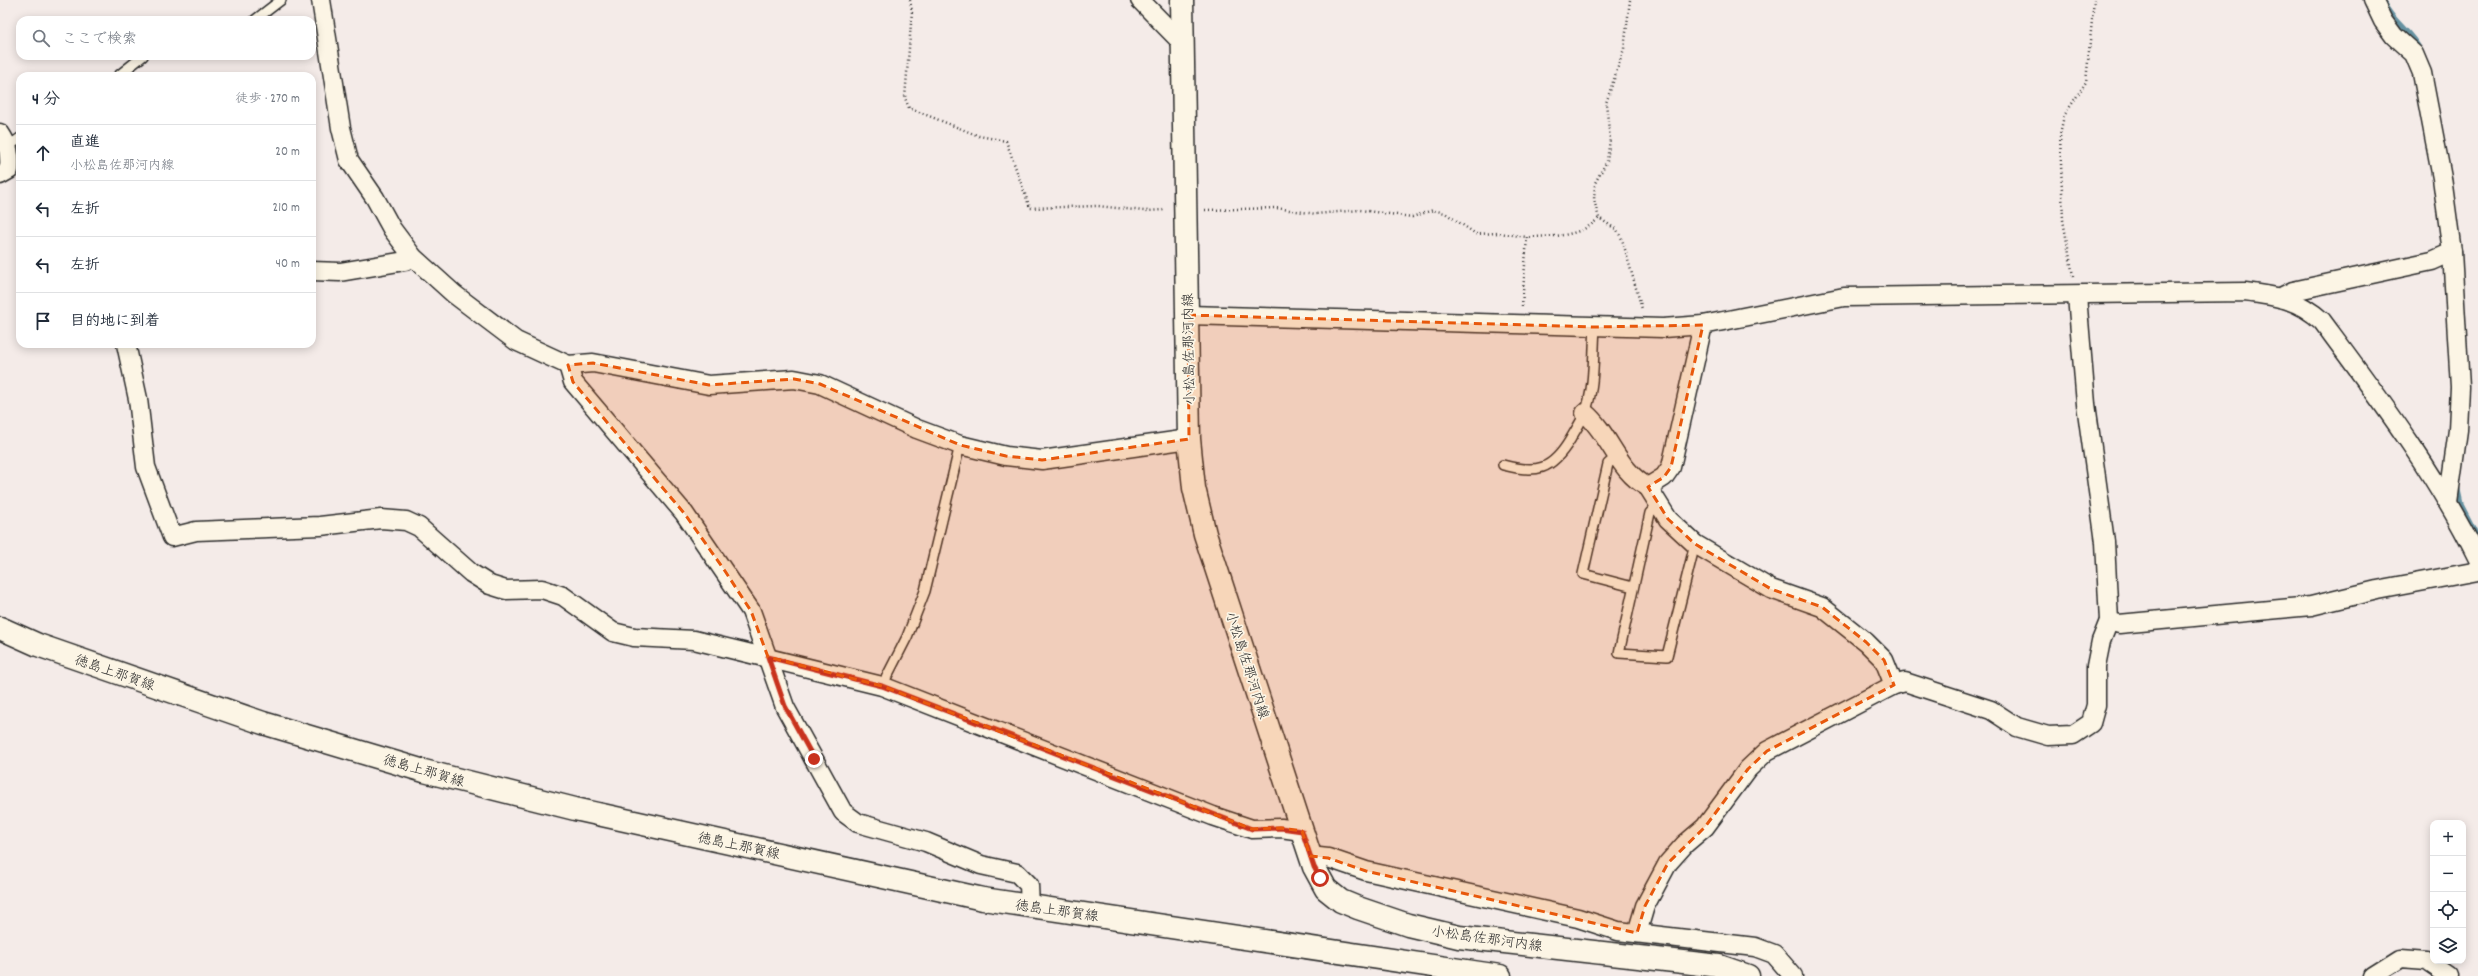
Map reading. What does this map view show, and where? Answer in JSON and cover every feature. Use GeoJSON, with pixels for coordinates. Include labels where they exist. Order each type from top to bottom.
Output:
{"type":"FeatureCollection","features":[{"type":"Feature","properties":{"kind":"main road","name":"小松島佐那河内線"},"geometry":{"type":"LineString","coordinates":[[1182,0],[1184,45],[1184,210],[1188,315],[1189,439],[1194,488],[1205,534],[1310,856],[1326,889],[1341,901],[1408,925],[1459,937],[1719,966],[1748,976]]}},
{"type":"Feature","properties":{"kind":"main road","name":"徳島上那賀線"},"geometry":{"type":"LineString","coordinates":[[0,628],[38,645],[263,723],[474,784],[575,809],[983,899],[1500,976]]}},
{"type":"Feature","properties":{"kind":"street"},"geometry":{"type":"LineString","coordinates":[[1140,0],[1184,45]]}},
{"type":"Feature","properties":{"kind":"street"},"geometry":{"type":"LineString","coordinates":[[2373,0],[2383,21],[2394,36],[2414,54],[2422,73],[2442,178],[2452,252],[2460,388],[2458,430],[2448,502]]}},
{"type":"Feature","properties":{"kind":"street"},"geometry":{"type":"LineString","coordinates":[[323,1],[341,128],[349,160],[375,198],[392,229],[413,257],[454,294],[516,341],[568,365],[593,363],[709,385],[794,379],[820,384],[917,429],[960,445],[1006,456],[1042,460],[1189,439]]}},
{"type":"Feature","properties":{"kind":"street"},"geometry":{"type":"LineString","coordinates":[[10,139],[10,175]]}},
{"type":"Feature","properties":{"kind":"street"},"geometry":{"type":"LineString","coordinates":[[2281,297],[2293,291],[2432,261],[2452,252]]}},
{"type":"Feature","properties":{"kind":"street"},"geometry":{"type":"LineString","coordinates":[[316,271],[340,272],[405,261],[413,257]]}},
{"type":"Feature","properties":{"kind":"street"},"geometry":{"type":"LineString","coordinates":[[1188,315],[1663,328],[1703,325],[1844,297],[2077,296],[2245,292],[2281,297],[2308,308],[2322,321],[2411,443],[2448,502],[2478,559]]}},
{"type":"Feature","properties":{"kind":"street"},"geometry":{"type":"LineString","coordinates":[[1637,933],[1645,906],[1668,863],[1685,844],[1704,827],[1748,769],[1767,751],[1894,685],[1905,682],[1991,710],[2017,727],[2048,736],[2073,735],[2091,723],[2096,705],[2096,666],[2101,641],[2109,621],[2106,542],[2086,404],[2077,296]]}},
{"type":"Feature","properties":{"kind":"street"},"geometry":{"type":"LineString","coordinates":[[1648,487],[1664,477],[1671,467],[1703,325]]}},
{"type":"Feature","properties":{"kind":"street"},"geometry":{"type":"LineString","coordinates":[[127,348],[142,424],[146,467],[172,536],[196,532],[320,526],[381,519],[406,522],[419,527],[471,573],[490,585],[506,590],[542,589],[563,596],[613,632],[634,637],[694,640],[882,686],[1213,816],[1252,829],[1281,828],[1302,831]]}},
{"type":"Feature","properties":{"kind":"street"},"geometry":{"type":"LineString","coordinates":[[568,365],[573,382],[684,513],[751,610],[785,706],[843,812],[858,823],[926,842],[981,865],[1016,873],[1029,885],[1030,906]]}},
{"type":"Feature","properties":{"kind":"street"},"geometry":{"type":"LineString","coordinates":[[1585,413],[1597,423],[1616,457],[1638,482],[1648,487],[1668,518],[1695,544],[1771,589],[1822,607],[1866,642],[1884,660],[1894,685]]}},
{"type":"Feature","properties":{"kind":"street"},"geometry":{"type":"LineString","coordinates":[[2109,621],[2119,624],[2312,606],[2377,590],[2478,571]]}},
{"type":"Feature","properties":{"kind":"street"},"geometry":{"type":"LineString","coordinates":[[1310,856],[1328,858],[1374,873],[1578,918],[1618,931],[1755,947],[1774,954],[1793,976]]}},
{"type":"Feature","properties":{"kind":"street"},"geometry":{"type":"LineString","coordinates":[[2373,976],[2400,959],[2427,961],[2449,976]]}},
{"type":"Feature","properties":{"kind":"lane"},"geometry":{"type":"LineString","coordinates":[[260,16],[281,0]]}},
{"type":"Feature","properties":{"kind":"lane"},"geometry":{"type":"LineString","coordinates":[[123,72],[138,60]]}},
{"type":"Feature","properties":{"kind":"lane"},"geometry":{"type":"LineString","coordinates":[[1504,465],[1518,469],[1532,470],[1553,463],[1559,457],[1585,413],[1590,391],[1595,327]]}},
{"type":"Feature","properties":{"kind":"lane"},"geometry":{"type":"LineString","coordinates":[[882,686],[907,637],[925,591],[960,445]]}},
{"type":"Feature","properties":{"kind":"lane"},"geometry":{"type":"LineString","coordinates":[[1616,457],[1608,464],[1584,574],[1633,587]]}},
{"type":"Feature","properties":{"kind":"lane"},"geometry":{"type":"LineString","coordinates":[[1658,504],[1650,513],[1618,653],[1667,656],[1695,544]]}},
{"type":"Feature","properties":{"kind":"path"},"geometry":{"type":"LineString","coordinates":[[910,0],[912,11],[905,98],[909,108],[979,136],[1006,141],[1030,208],[1098,206],[1144,211],[1276,208],[1316,214],[1360,210],[1412,217],[1433,210],[1445,213],[1476,234],[1499,233],[1527,237],[1573,235],[1593,225],[1599,218]]}},
{"type":"Feature","properties":{"kind":"path"},"geometry":{"type":"LineString","coordinates":[[1630,0],[1624,50],[1606,103],[1610,139],[1607,161],[1595,183],[1594,200],[1599,218],[1617,230],[1622,239],[1639,304],[1643,311],[1663,328]]}},
{"type":"Feature","properties":{"kind":"path"},"geometry":{"type":"LineString","coordinates":[[2077,296],[2063,220],[2060,134],[2064,116],[2086,82],[2094,0]]}},
{"type":"Feature","properties":{"kind":"path"},"geometry":{"type":"LineString","coordinates":[[1521,325],[1527,237]]}},
{"type":"Feature","properties":{"kind":"highlighted area"},"geometry":{"type":"Polygon","coordinates":[[[1188,315],[1595,327],[1703,325],[1671,467],[1664,477],[1648,487],[1668,519],[1695,544],[1771,589],[1822,607],[1866,642],[1884,660],[1894,685],[1767,751],[1748,769],[1705,827],[1668,863],[1645,906],[1637,933],[1366,871],[1328,858],[1310,856],[1302,831],[1281,828],[1252,829],[882,686],[768,657],[751,611],[725,571],[684,513],[573,382],[568,365],[593,363],[709,385],[794,379],[820,384],[960,445],[1006,456],[1042,460],[1189,439],[1188,315]]]}},
{"type":"Feature","properties":{"kind":"waterway"},"geometry":{"type":"LineString","coordinates":[[2384,4],[2420,50]]}},
{"type":"Feature","properties":{"kind":"waterway"},"geometry":{"type":"LineString","coordinates":[[2457,486],[2461,505],[2478,538]]}},
{"type":"Feature","properties":{"kind":"route"},"geometry":{"type":"LineString","coordinates":[[814,759],[785,706],[768,657],[882,686],[1213,816],[1252,829],[1281,828],[1302,831],[1314,867],[1320,878]]}}]}
